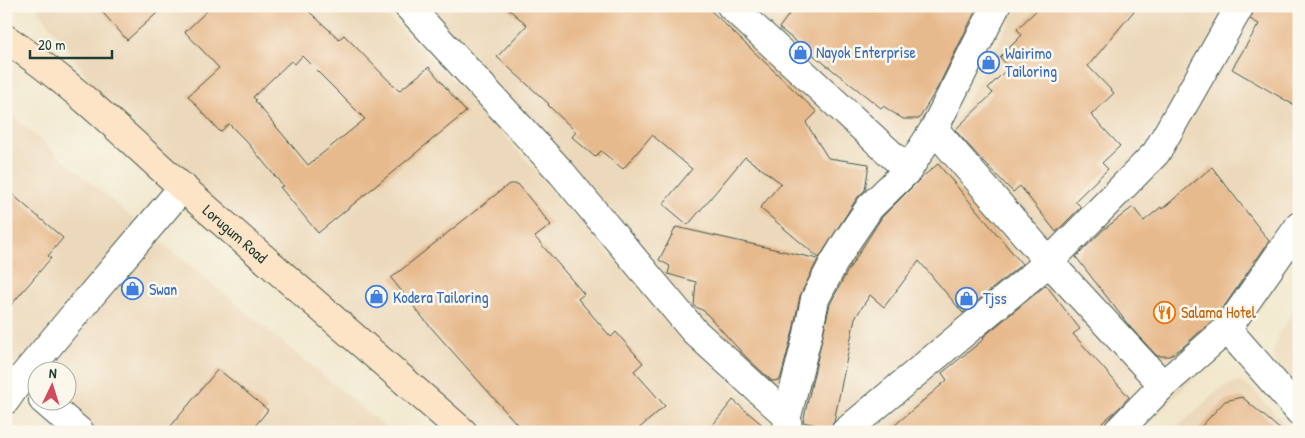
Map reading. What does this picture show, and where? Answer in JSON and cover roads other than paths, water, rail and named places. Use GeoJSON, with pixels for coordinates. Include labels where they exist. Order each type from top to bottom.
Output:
{"type":"FeatureCollection","features":[{"type":"Feature","properties":{"kind":"main road","name":"Lorugum Road"},"geometry":{"type":"LineString","coordinates":[[6,39],[70,86],[182,187],[463,432]]}},
{"type":"Feature","properties":{"kind":"street"},"geometry":{"type":"LineString","coordinates":[[408,6],[561,172],[694,331],[787,424]]}},
{"type":"Feature","properties":{"kind":"street"},"geometry":{"type":"LineString","coordinates":[[731,6],[908,170]]}},
{"type":"Feature","properties":{"kind":"street"},"geometry":{"type":"LineString","coordinates":[[787,424],[816,300],[833,264],[870,207],[908,170],[934,129],[996,6]]}},
{"type":"Feature","properties":{"kind":"street"},"geometry":{"type":"LineString","coordinates":[[845,432],[1049,262],[1156,152],[1240,6]]}},
{"type":"Feature","properties":{"kind":"street"},"geometry":{"type":"LineString","coordinates":[[934,129],[1049,262],[1163,385]]}},
{"type":"Feature","properties":{"kind":"street"},"geometry":{"type":"LineString","coordinates":[[18,386],[182,187]]}},
{"type":"Feature","properties":{"kind":"street"},"geometry":{"type":"LineString","coordinates":[[1118,432],[1163,385],[1226,329],[1299,226]]}},
{"type":"Feature","properties":{"kind":"street"},"geometry":{"type":"LineString","coordinates":[[1226,329],[1299,411]]}},
{"type":"Feature","properties":{"kind":"street"},"geometry":{"type":"LineString","coordinates":[[55,410],[80,432]]}},
{"type":"Feature","properties":{"kind":"place","name":"Nayok Enterprise"},"geometry":{"type":"Point","coordinates":[800,52]}},
{"type":"Feature","properties":{"kind":"place","name":"Wairimo Tailoring"},"geometry":{"type":"Point","coordinates":[989,62]}},
{"type":"Feature","properties":{"kind":"place","name":"Swan"},"geometry":{"type":"Point","coordinates":[133,289]}},
{"type":"Feature","properties":{"kind":"place","name":"Kodera Tailoring"},"geometry":{"type":"Point","coordinates":[377,297]}},
{"type":"Feature","properties":{"kind":"place","name":"Tjss"},"geometry":{"type":"Point","coordinates":[967,298]}},
{"type":"Feature","properties":{"kind":"place","name":"Salama Hotel"},"geometry":{"type":"Point","coordinates":[1165,312]}}]}
